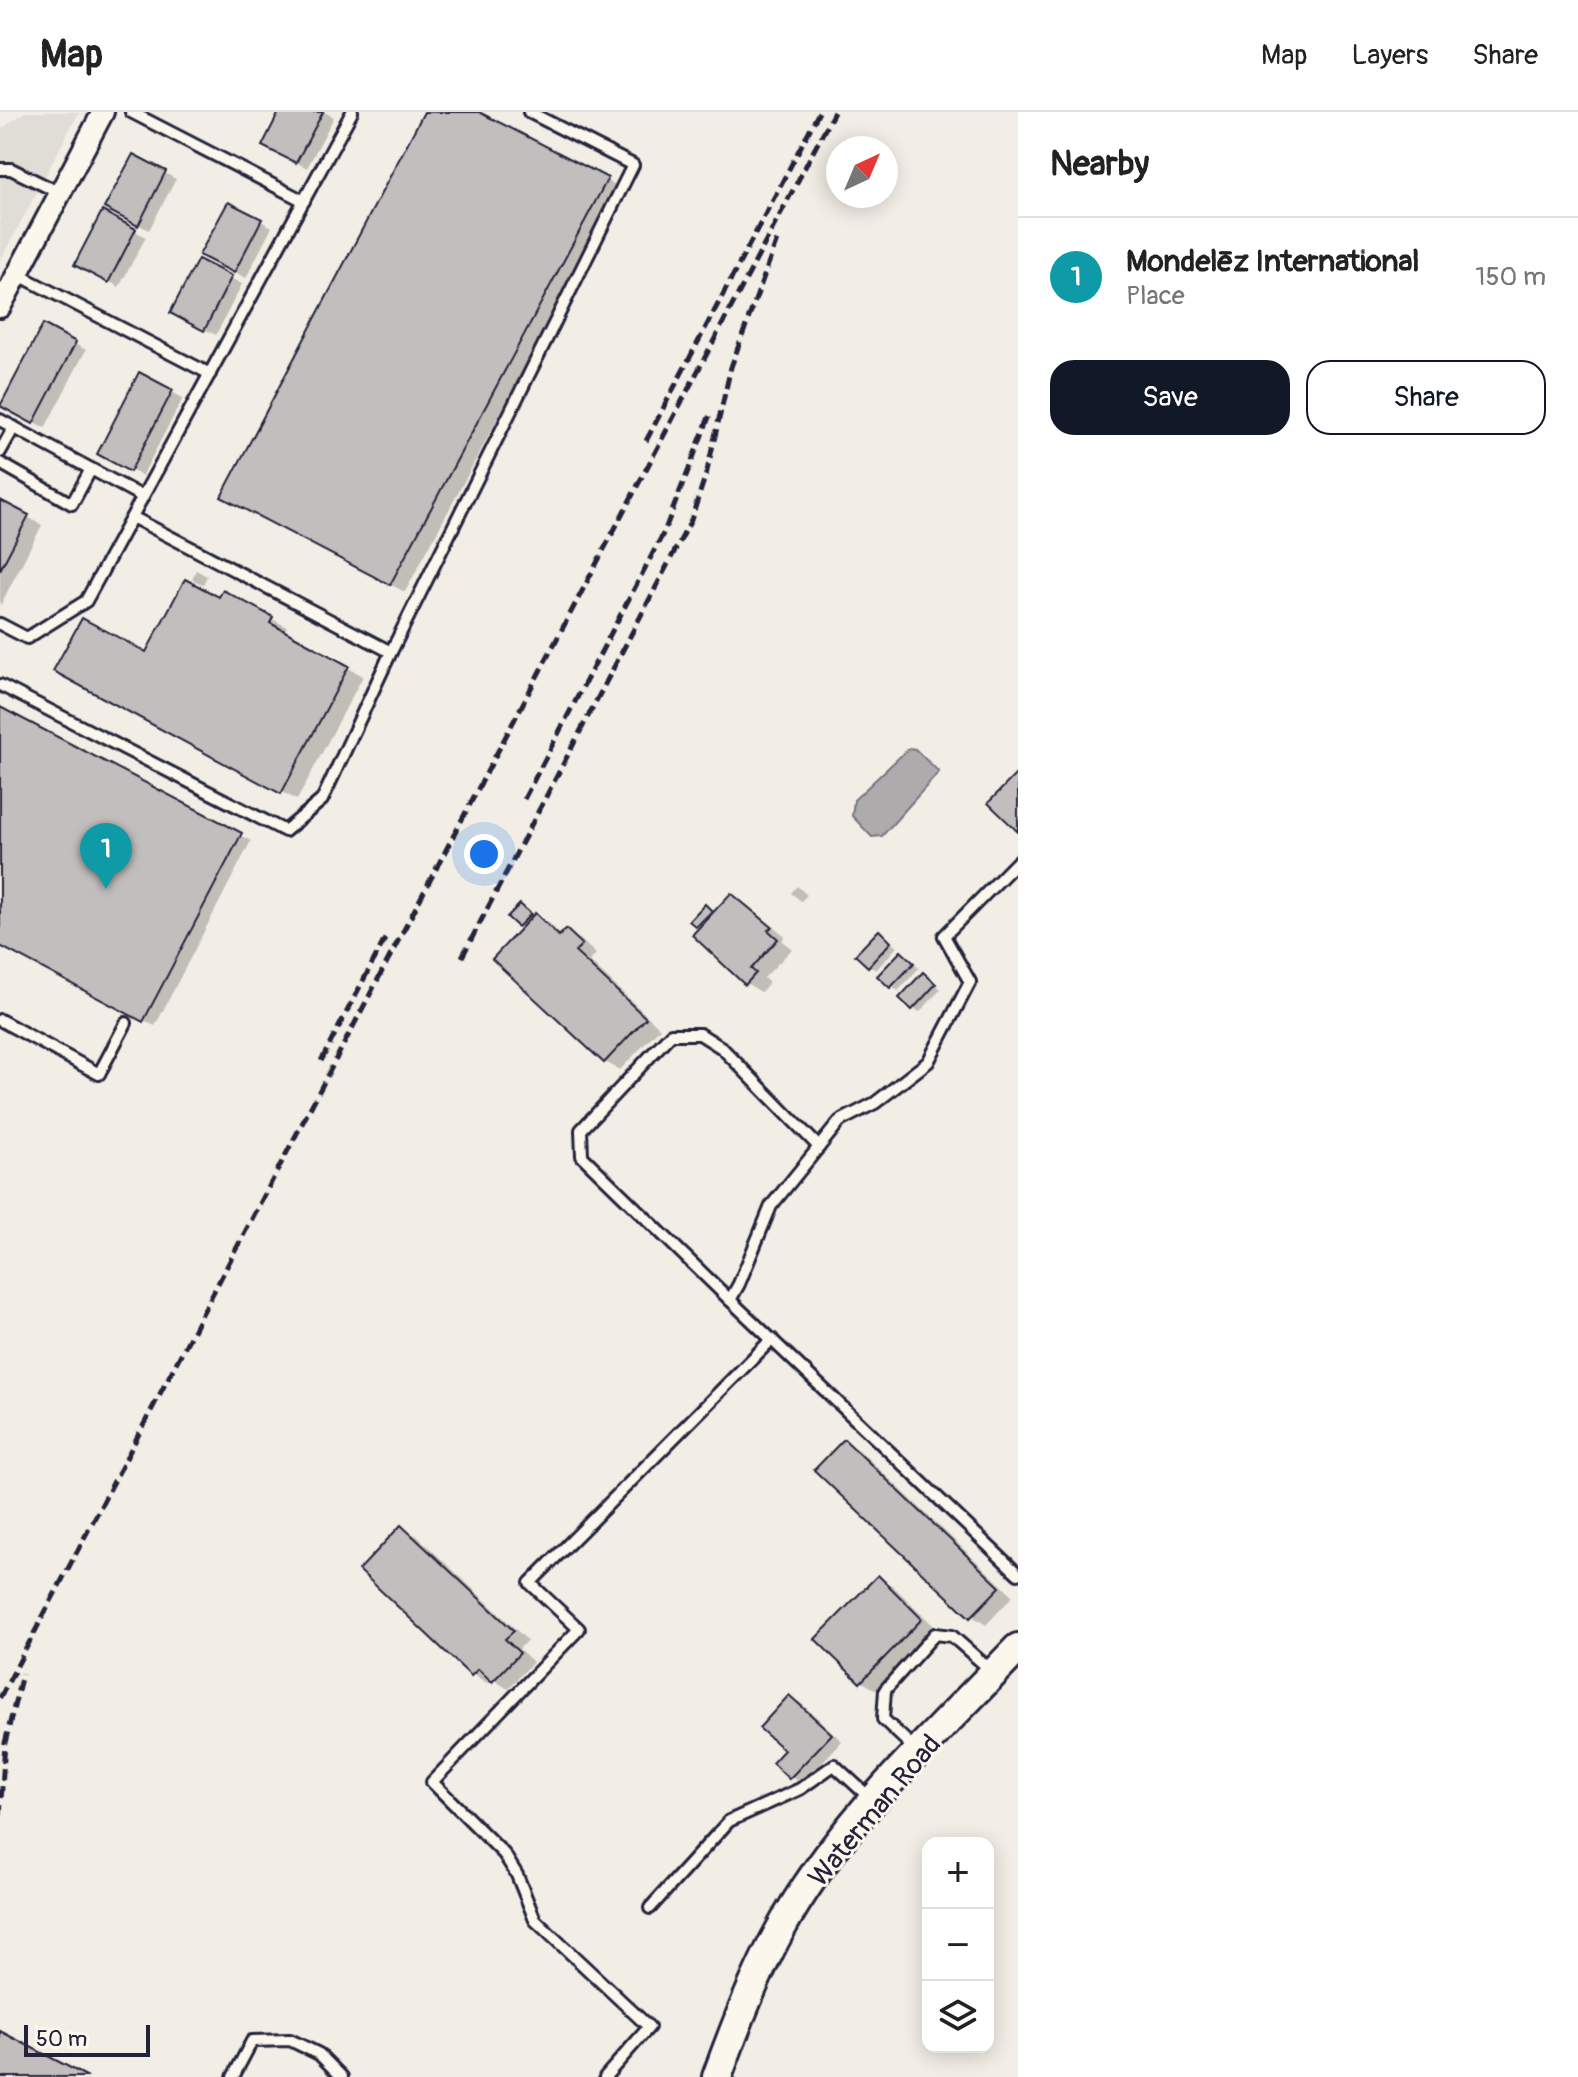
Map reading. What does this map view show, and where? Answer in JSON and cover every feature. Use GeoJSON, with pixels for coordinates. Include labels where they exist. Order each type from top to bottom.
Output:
{"type":"FeatureCollection","features":[{"type":"Feature","properties":{"kind":"main road","name":"Waterman Road"},"geometry":{"type":"LineString","coordinates":[[717,2077],[743,2005],[780,1930],[829,1855],[918,1753],[1018,1648]]}},
{"type":"Feature","properties":{"kind":"street"},"geometry":{"type":"LineString","coordinates":[[0,307],[103,112]]}},
{"type":"Feature","properties":{"kind":"lane"},"geometry":{"type":"LineString","coordinates":[[131,112],[304,201]]}},
{"type":"Feature","properties":{"kind":"lane"},"geometry":{"type":"LineString","coordinates":[[0,624],[27,638],[86,601],[352,112]]}},
{"type":"Feature","properties":{"kind":"lane"},"geometry":{"type":"LineString","coordinates":[[0,685],[285,831],[322,800],[391,652],[633,165],[529,112]]}},
{"type":"Feature","properties":{"kind":"lane"},"geometry":{"type":"LineString","coordinates":[[0,169],[11,169],[60,193]]}},
{"type":"Feature","properties":{"kind":"lane"},"geometry":{"type":"LineString","coordinates":[[17,274],[210,374]]}},
{"type":"Feature","properties":{"kind":"lane"},"geometry":{"type":"LineString","coordinates":[[0,420],[143,497]]}},
{"type":"Feature","properties":{"kind":"lane"},"geometry":{"type":"LineString","coordinates":[[0,452],[14,427]]}},
{"type":"Feature","properties":{"kind":"lane"},"geometry":{"type":"LineString","coordinates":[[0,463],[72,504],[91,469]]}},
{"type":"Feature","properties":{"kind":"lane"},"geometry":{"type":"LineString","coordinates":[[132,517],[391,652]]}},
{"type":"Feature","properties":{"kind":"lane"},"geometry":{"type":"LineString","coordinates":[[730,1300],[771,1206],[840,1121],[875,1103],[928,1062],[970,982],[944,936],[1018,861]]}},
{"type":"Feature","properties":{"kind":"lane"},"geometry":{"type":"LineString","coordinates":[[0,1020],[99,1074],[126,1023]]}},
{"type":"Feature","properties":{"kind":"lane"},"geometry":{"type":"LineString","coordinates":[[819,1147],[722,1048],[700,1034],[671,1034],[581,1130],[582,1156],[1018,1574]]}},
{"type":"Feature","properties":{"kind":"lane"},"geometry":{"type":"LineString","coordinates":[[605,2077],[649,2027],[535,1920],[517,1875],[504,1854],[432,1782],[579,1629],[530,1583],[772,1339]]}},
{"type":"Feature","properties":{"kind":"lane"},"geometry":{"type":"LineString","coordinates":[[918,1753],[883,1719],[885,1690],[935,1634],[952,1636],[994,1673]]}},
{"type":"Feature","properties":{"kind":"lane"},"geometry":{"type":"LineString","coordinates":[[650,1908],[729,1821],[800,1789],[834,1765],[874,1802]]}},
{"type":"Feature","properties":{"kind":"lane"},"geometry":{"type":"LineString","coordinates":[[233,2077],[252,2041],[290,2040],[319,2054],[342,2077]]}},
{"type":"Feature","properties":{"kind":"shaded area"},"geometry":{"type":"Polygon","coordinates":[[[25,112],[79,112],[0,261],[0,130],[25,112]]]}},
{"type":"Feature","properties":{"kind":"shaded area"},"geometry":{"type":"Polygon","coordinates":[[[909,748],[915,749],[939,772],[882,836],[872,837],[852,816],[854,800],[909,748]]]}},
{"type":"Feature","properties":{"kind":"building"},"geometry":{"type":"Polygon","coordinates":[[[279,112],[323,112],[296,163],[262,146],[279,112]]]}},
{"type":"Feature","properties":{"kind":"building"},"geometry":{"type":"Polygon","coordinates":[[[424,112],[479,112],[608,178],[390,585],[221,497],[424,112]]]}},
{"type":"Feature","properties":{"kind":"building"},"geometry":{"type":"Polygon","coordinates":[[[133,154],[166,171],[138,226],[104,208],[133,154]]]}},
{"type":"Feature","properties":{"kind":"building"},"geometry":{"type":"Polygon","coordinates":[[[228,202],[262,219],[234,273],[199,255],[228,202]]]}},
{"type":"Feature","properties":{"kind":"building"},"geometry":{"type":"Polygon","coordinates":[[[102,211],[136,229],[108,283],[74,265],[102,211]]]}},
{"type":"Feature","properties":{"kind":"building"},"geometry":{"type":"Polygon","coordinates":[[[198,259],[232,276],[204,331],[170,313],[198,259]]]}},
{"type":"Feature","properties":{"kind":"building"},"geometry":{"type":"Polygon","coordinates":[[[43,324],[76,342],[33,424],[0,406],[43,324]]]}},
{"type":"Feature","properties":{"kind":"building"},"geometry":{"type":"Polygon","coordinates":[[[139,372],[173,390],[130,472],[97,454],[139,372]]]}},
{"type":"Feature","properties":{"kind":"building"},"geometry":{"type":"Polygon","coordinates":[[[0,500],[29,515],[0,570],[0,500]]]}},
{"type":"Feature","properties":{"kind":"building"},"geometry":{"type":"Polygon","coordinates":[[[185,579],[219,597],[223,590],[273,617],[270,623],[349,666],[281,794],[53,671],[82,618],[146,652],[185,579]]]}},
{"type":"Feature","properties":{"kind":"building"},"geometry":{"type":"Polygon","coordinates":[[[0,707],[242,833],[143,1022],[0,946],[0,707]]]}},
{"type":"Feature","properties":{"kind":"building"},"geometry":{"type":"Polygon","coordinates":[[[1018,772],[1018,832],[988,803],[1018,772]]]}},
{"type":"Feature","properties":{"kind":"building"},"geometry":{"type":"Polygon","coordinates":[[[731,893],[772,927],[768,930],[778,939],[751,969],[756,973],[745,985],[692,935],[731,893]]]}},
{"type":"Feature","properties":{"kind":"building"},"geometry":{"type":"Polygon","coordinates":[[[520,904],[531,914],[518,927],[507,917],[520,904]]]}},
{"type":"Feature","properties":{"kind":"building"},"geometry":{"type":"Polygon","coordinates":[[[705,904],[712,911],[696,927],[689,921],[705,904]]]}},
{"type":"Feature","properties":{"kind":"building"},"geometry":{"type":"Polygon","coordinates":[[[535,913],[559,936],[566,929],[582,944],[575,952],[646,1018],[604,1063],[492,959],[535,913]]]}},
{"type":"Feature","properties":{"kind":"building"},"geometry":{"type":"Polygon","coordinates":[[[879,930],[891,942],[868,967],[855,955],[879,930]]]}},
{"type":"Feature","properties":{"kind":"building"},"geometry":{"type":"Polygon","coordinates":[[[901,951],[914,963],[890,988],[877,976],[901,951]]]}},
{"type":"Feature","properties":{"kind":"building"},"geometry":{"type":"Polygon","coordinates":[[[923,972],[936,984],[912,1010],[899,998],[923,972]]]}},
{"type":"Feature","properties":{"kind":"building"},"geometry":{"type":"Polygon","coordinates":[[[844,1439],[1000,1587],[970,1618],[814,1470],[844,1439]]]}},
{"type":"Feature","properties":{"kind":"building"},"geometry":{"type":"Polygon","coordinates":[[[401,1525],[514,1631],[505,1639],[520,1653],[492,1682],[478,1669],[471,1676],[359,1570],[401,1525]]]}},
{"type":"Feature","properties":{"kind":"building"},"geometry":{"type":"Polygon","coordinates":[[[878,1575],[922,1619],[860,1683],[815,1639],[878,1575]]]}},
{"type":"Feature","properties":{"kind":"building"},"geometry":{"type":"Polygon","coordinates":[[[789,1695],[832,1734],[789,1779],[772,1763],[784,1750],[759,1728],[789,1695]]]}},
{"type":"Feature","properties":{"kind":"building"},"geometry":{"type":"Polygon","coordinates":[[[0,2031],[88,2077],[0,2077],[0,2031]]]}},
{"type":"Feature","properties":{"kind":"railway"},"geometry":{"type":"LineString","coordinates":[[646,441],[819,112]]}},
{"type":"Feature","properties":{"kind":"railway"},"geometry":{"type":"LineString","coordinates":[[0,1698],[834,112]]}},
{"type":"Feature","properties":{"kind":"railway"},"geometry":{"type":"LineString","coordinates":[[462,957],[691,520],[707,471],[731,367],[777,240]]}},
{"type":"Feature","properties":{"kind":"railway"},"geometry":{"type":"LineString","coordinates":[[524,799],[664,532],[711,412]]}},
{"type":"Feature","properties":{"kind":"railway"},"geometry":{"type":"LineString","coordinates":[[321,1061],[386,937]]}},
{"type":"Feature","properties":{"kind":"railway"},"geometry":{"type":"LineString","coordinates":[[0,1816],[5,1743],[22,1674]]}},
{"type":"Feature","properties":{"kind":"place","name":"Mondelēz International"},"geometry":{"type":"Point","coordinates":[106,889]}}]}
